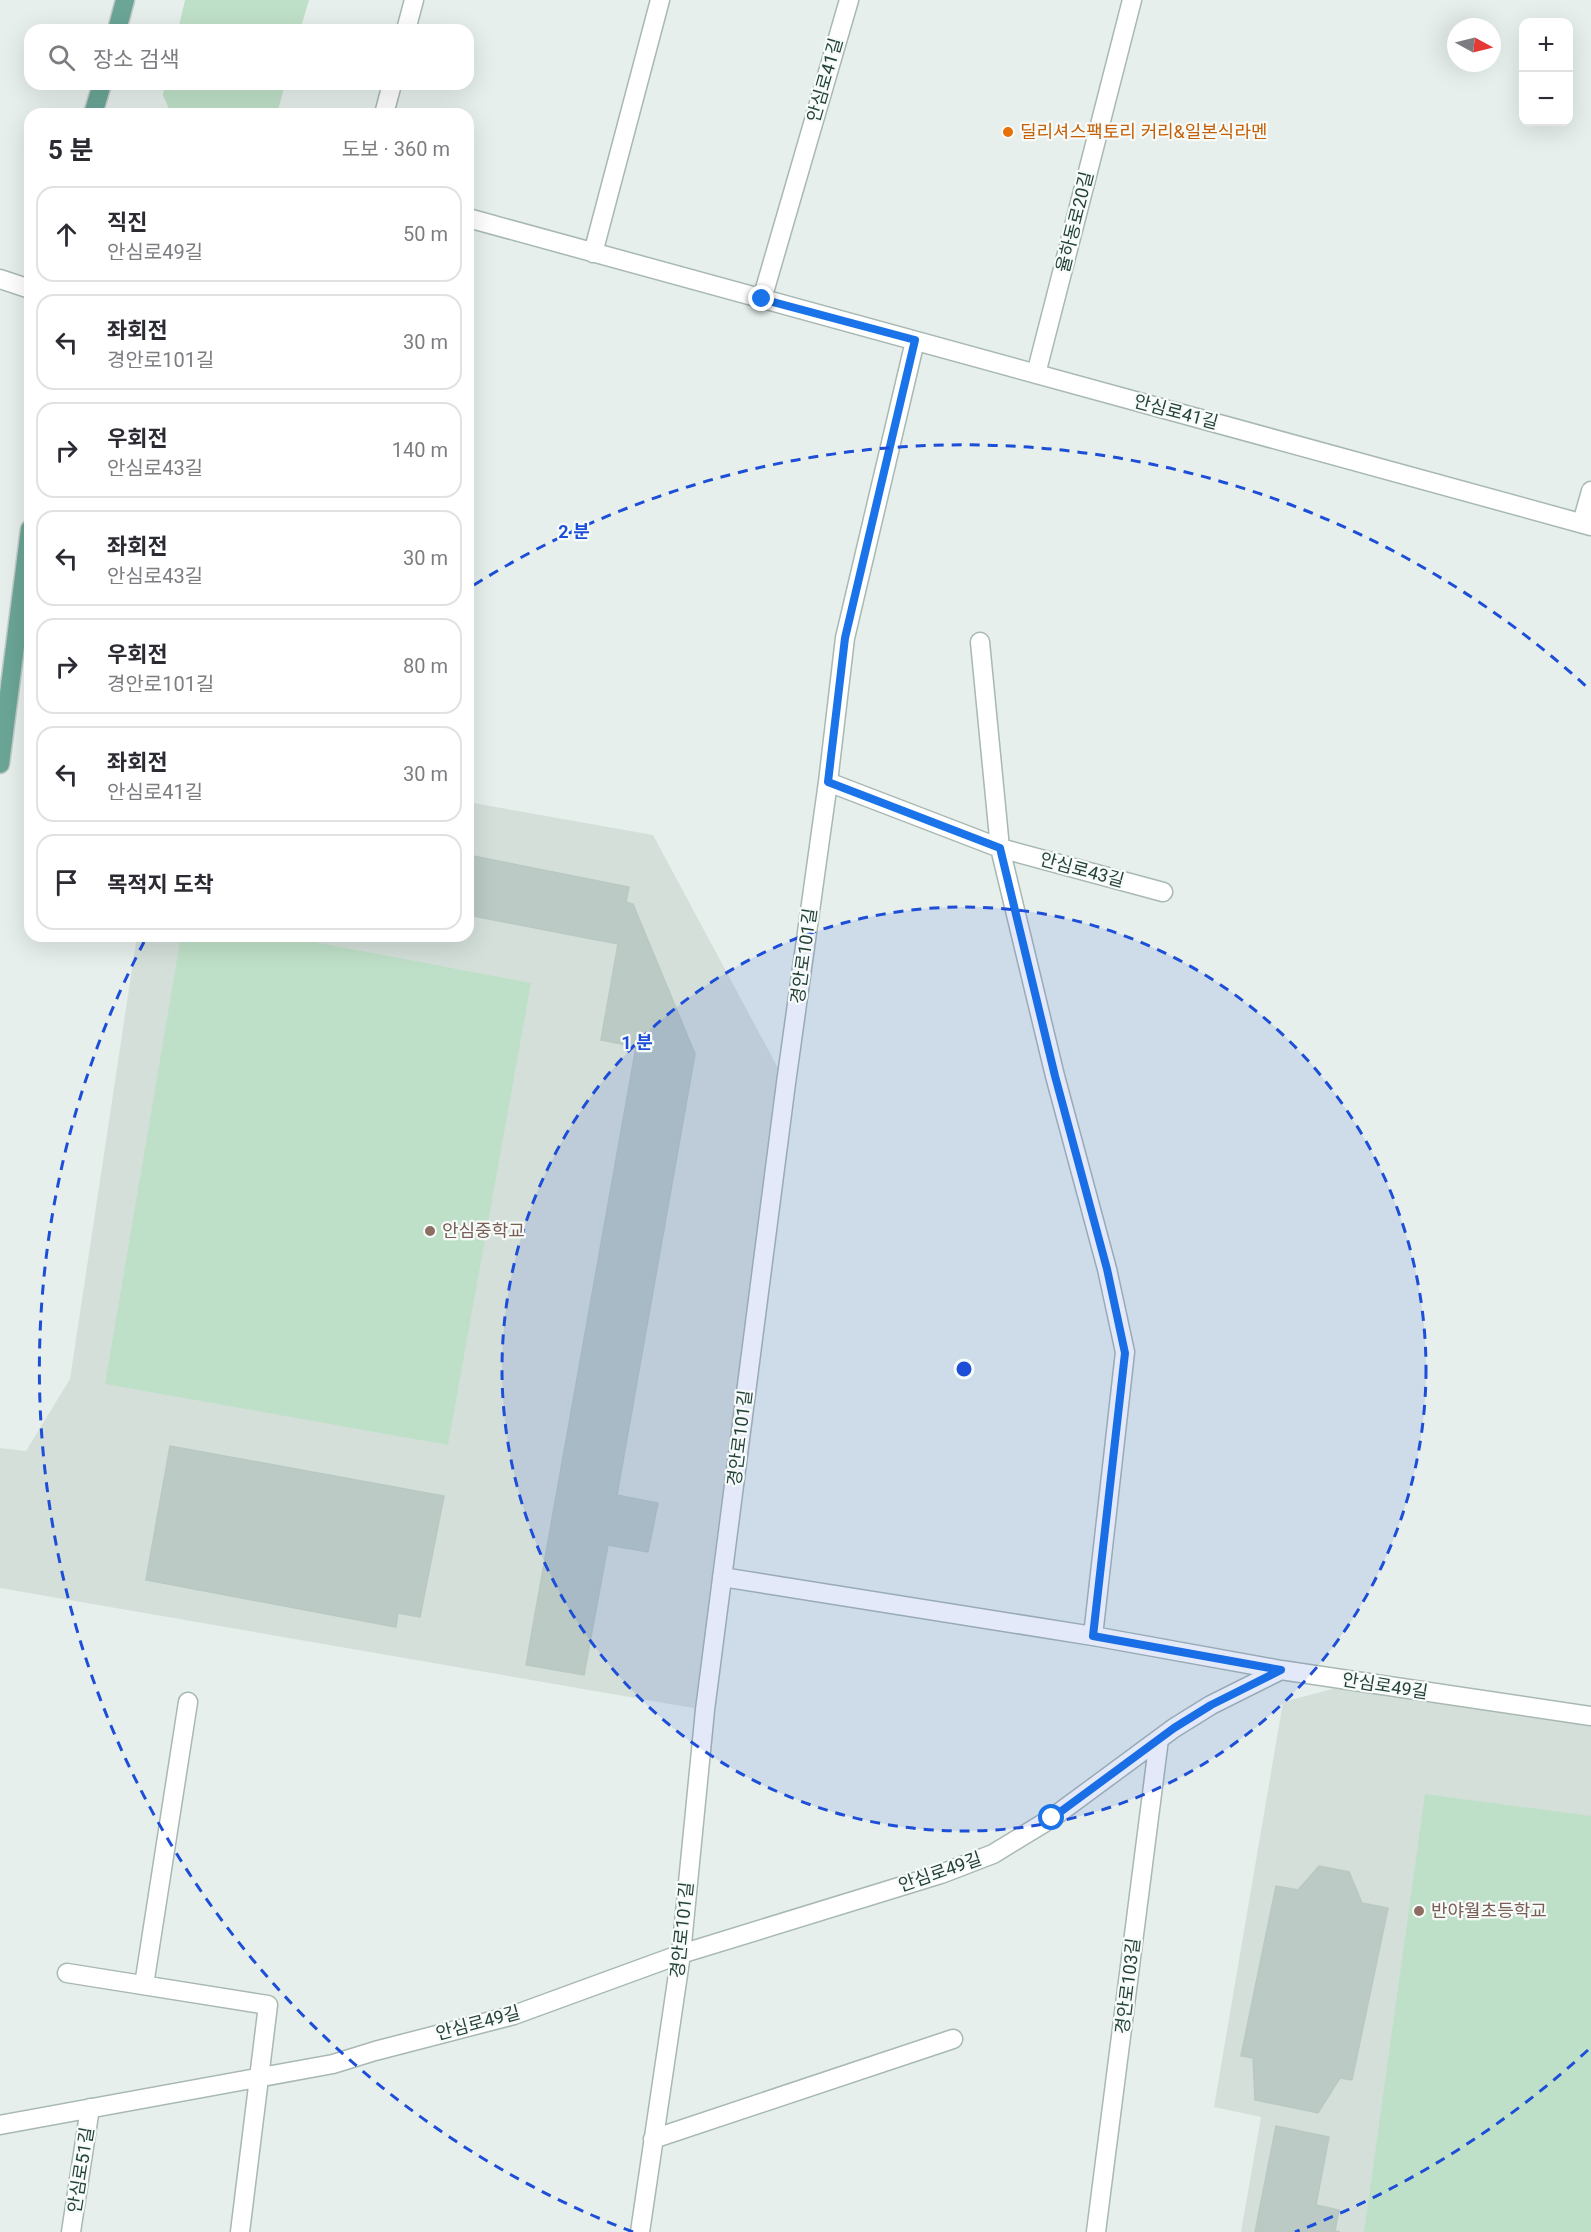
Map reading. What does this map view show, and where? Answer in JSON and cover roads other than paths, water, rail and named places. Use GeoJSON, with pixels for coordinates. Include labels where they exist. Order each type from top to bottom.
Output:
{"type":"FeatureCollection","features":[{"type":"Feature","properties":{"kind":"main road"},"geometry":{"type":"LineString","coordinates":[[119,24],[125,0]]}},
{"type":"Feature","properties":{"kind":"main road"},"geometry":{"type":"LineString","coordinates":[[95,108],[100,90]]}},
{"type":"Feature","properties":{"kind":"main road"},"geometry":{"type":"LineString","coordinates":[[0,764],[24,576]]}},
{"type":"Feature","properties":{"kind":"street"},"geometry":{"type":"LineString","coordinates":[[408,24],[414,0]]}},
{"type":"Feature","properties":{"kind":"street"},"geometry":{"type":"LineString","coordinates":[[593,253],[660,0]]}},
{"type":"Feature","properties":{"kind":"street","name":"안심로41길"},"geometry":{"type":"LineString","coordinates":[[762,299],[849,0]]}},
{"type":"Feature","properties":{"kind":"street","name":"율하동로20길"},"geometry":{"type":"LineString","coordinates":[[1036,374],[1132,0]]}},
{"type":"Feature","properties":{"kind":"street"},"geometry":{"type":"LineString","coordinates":[[386,108],[390,90]]}},
{"type":"Feature","properties":{"kind":"street","name":"안심로41길"},"geometry":{"type":"LineString","coordinates":[[474,220],[1587,525]]}},
{"type":"Feature","properties":{"kind":"street"},"geometry":{"type":"LineString","coordinates":[[0,279],[24,287]]}},
{"type":"Feature","properties":{"kind":"street","name":"경안로101길"},"geometry":{"type":"LineString","coordinates":[[640,2232],[681,1953],[705,1710],[845,638],[915,340]]}},
{"type":"Feature","properties":{"kind":"street"},"geometry":{"type":"LineString","coordinates":[[1587,525],[1591,491]]}},
{"type":"Feature","properties":{"kind":"street"},"geometry":{"type":"LineString","coordinates":[[980,642],[1000,848],[1055,1076],[1107,1269],[1125,1353],[1093,1636]]}},
{"type":"Feature","properties":{"kind":"street","name":"안심로43길"},"geometry":{"type":"LineString","coordinates":[[828,782],[1000,848],[1163,892]]}},
{"type":"Feature","properties":{"kind":"street"},"geometry":{"type":"LineString","coordinates":[[722,1577],[1093,1636],[1281,1670]]}},
{"type":"Feature","properties":{"kind":"street","name":"안심로49길"},"geometry":{"type":"LineString","coordinates":[[0,2125],[333,2064],[514,2014],[681,1953],[941,1874],[993,1854],[1052,1818],[1159,1739],[1211,1705],[1281,1670],[1591,1716]]}},
{"type":"Feature","properties":{"kind":"street"},"geometry":{"type":"LineString","coordinates":[[144,1985],[188,1702]]}},
{"type":"Feature","properties":{"kind":"street","name":"경안로103길"},"geometry":{"type":"LineString","coordinates":[[1096,2232],[1159,1739]]}},
{"type":"Feature","properties":{"kind":"street"},"geometry":{"type":"LineString","coordinates":[[67,1973],[268,2005],[240,2232]]}},
{"type":"Feature","properties":{"kind":"street"},"geometry":{"type":"LineString","coordinates":[[653,2139],[953,2039]]}},
{"type":"Feature","properties":{"kind":"street","name":"안심로51길"},"geometry":{"type":"LineString","coordinates":[[72,2232],[90,2108]]}},
{"type":"Feature","properties":{"kind":"place","name":"딜리셔스팩토리 커리&일본식라멘"},"geometry":{"type":"Point","coordinates":[1008,132]}},
{"type":"Feature","properties":{"kind":"place","name":"안심중학교"},"geometry":{"type":"Point","coordinates":[430,1231]}},
{"type":"Feature","properties":{"kind":"place","name":"반야월초등학교"},"geometry":{"type":"Point","coordinates":[1419,1911]}}]}
